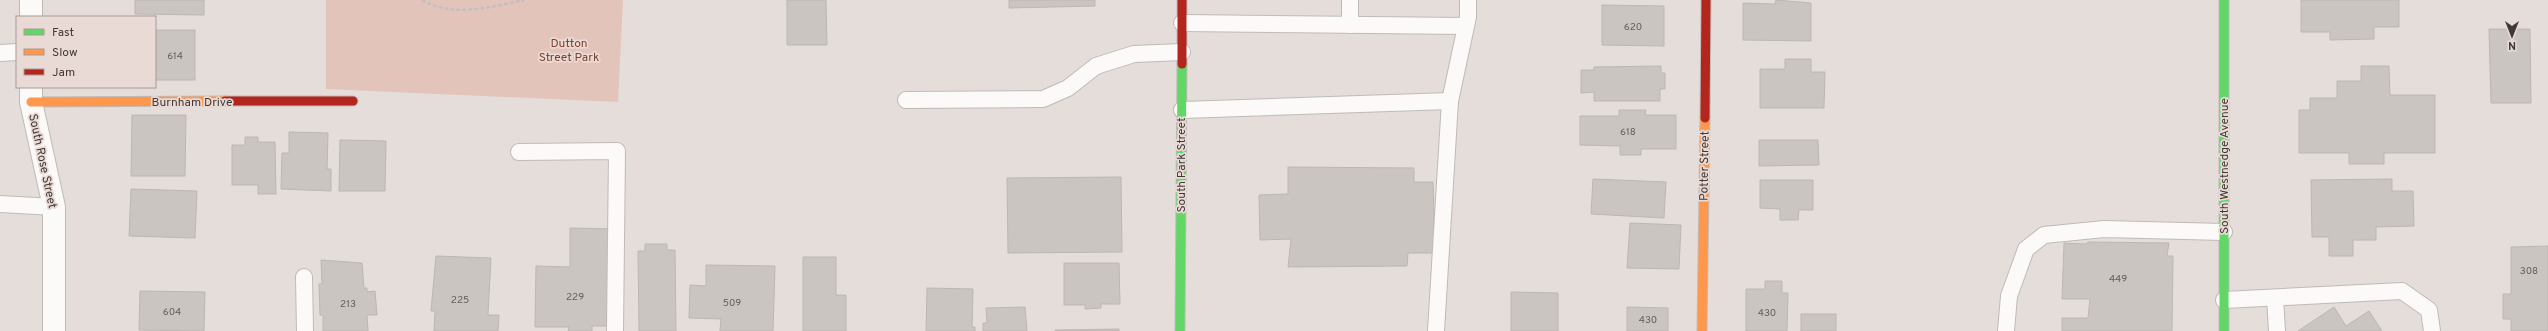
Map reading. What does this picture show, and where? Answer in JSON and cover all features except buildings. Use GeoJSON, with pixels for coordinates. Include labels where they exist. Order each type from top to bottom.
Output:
{"type":"FeatureCollection","features":[{"type":"Feature","properties":{"kind":"main road","name":"South Park Street"},"geometry":{"type":"LineString","coordinates":[[1180,331],[1182,0]]}},
{"type":"Feature","properties":{"kind":"main road","name":"Potter Street"},"geometry":{"type":"LineString","coordinates":[[1702,331],[1706,0]]}},
{"type":"Feature","properties":{"kind":"main road","name":"South Westnedge Avenue"},"geometry":{"type":"LineString","coordinates":[[2224,0],[2224,331]]}},
{"type":"Feature","properties":{"kind":"main road","name":"Burnham Drive"},"geometry":{"type":"LineString","coordinates":[[31,95],[353,102]]}},
{"type":"Feature","properties":{"kind":"street"},"geometry":{"type":"LineString","coordinates":[[31,0],[31,16]]}},
{"type":"Feature","properties":{"kind":"street","name":"South Rose Street"},"geometry":{"type":"LineString","coordinates":[[31,95],[54,207],[54,331]]}},
{"type":"Feature","properties":{"kind":"lane"},"geometry":{"type":"LineString","coordinates":[[1350,0],[1350,25]]}},
{"type":"Feature","properties":{"kind":"lane"},"geometry":{"type":"LineString","coordinates":[[1436,331],[1450,101],[1466,26],[1468,0]]}},
{"type":"Feature","properties":{"kind":"lane"},"geometry":{"type":"LineString","coordinates":[[1182,23],[1466,26]]}},
{"type":"Feature","properties":{"kind":"lane"},"geometry":{"type":"LineString","coordinates":[[0,52],[16,52]]}},
{"type":"Feature","properties":{"kind":"lane"},"geometry":{"type":"LineString","coordinates":[[906,100],[1043,99],[1068,88],[1096,66],[1134,54],[1182,52]]}},
{"type":"Feature","properties":{"kind":"lane"},"geometry":{"type":"LineString","coordinates":[[1182,110],[1450,101]]}},
{"type":"Feature","properties":{"kind":"lane"},"geometry":{"type":"LineString","coordinates":[[519,152],[617,150],[615,331]]}},
{"type":"Feature","properties":{"kind":"lane"},"geometry":{"type":"LineString","coordinates":[[0,204],[54,207]]}},
{"type":"Feature","properties":{"kind":"lane"},"geometry":{"type":"LineString","coordinates":[[2006,331],[2008,296],[2026,249],[2044,235],[2104,229],[2224,232]]}},
{"type":"Feature","properties":{"kind":"lane"},"geometry":{"type":"LineString","coordinates":[[304,277],[305,331]]}},
{"type":"Feature","properties":{"kind":"lane"},"geometry":{"type":"LineString","coordinates":[[2224,300],[2402,291],[2429,310],[2432,331]]}},
{"type":"Feature","properties":{"kind":"lane"},"geometry":{"type":"LineString","coordinates":[[2275,298],[2277,331]]}},
{"type":"Feature","properties":{"kind":"path"},"geometry":{"type":"LineString","coordinates":[[422,0],[449,10],[466,10],[524,0]]}},
{"type":"Feature","properties":{"kind":"green space","name":"Dutton Street Park"},"geometry":{"type":"Polygon","coordinates":[[[326,0],[623,0],[618,102],[326,89],[326,0]]]}},
{"type":"Feature","properties":{"kind":"traffic: fast"},"geometry":{"type":"LineString","coordinates":[[2224,0],[2224,331]]}},
{"type":"Feature","properties":{"kind":"traffic: fast"},"geometry":{"type":"LineString","coordinates":[[1180,331],[1182,64]]}},
{"type":"Feature","properties":{"kind":"traffic: slow"},"geometry":{"type":"LineString","coordinates":[[31,102],[225,101]]}},
{"type":"Feature","properties":{"kind":"traffic: slow"},"geometry":{"type":"LineString","coordinates":[[1702,331],[1705,118]]}},
{"type":"Feature","properties":{"kind":"traffic: jam"},"geometry":{"type":"LineString","coordinates":[[1182,0],[1182,64]]}},
{"type":"Feature","properties":{"kind":"traffic: jam"},"geometry":{"type":"LineString","coordinates":[[1705,118],[1706,0]]}},
{"type":"Feature","properties":{"kind":"traffic: jam"},"geometry":{"type":"LineString","coordinates":[[225,101],[353,101]]}}]}
